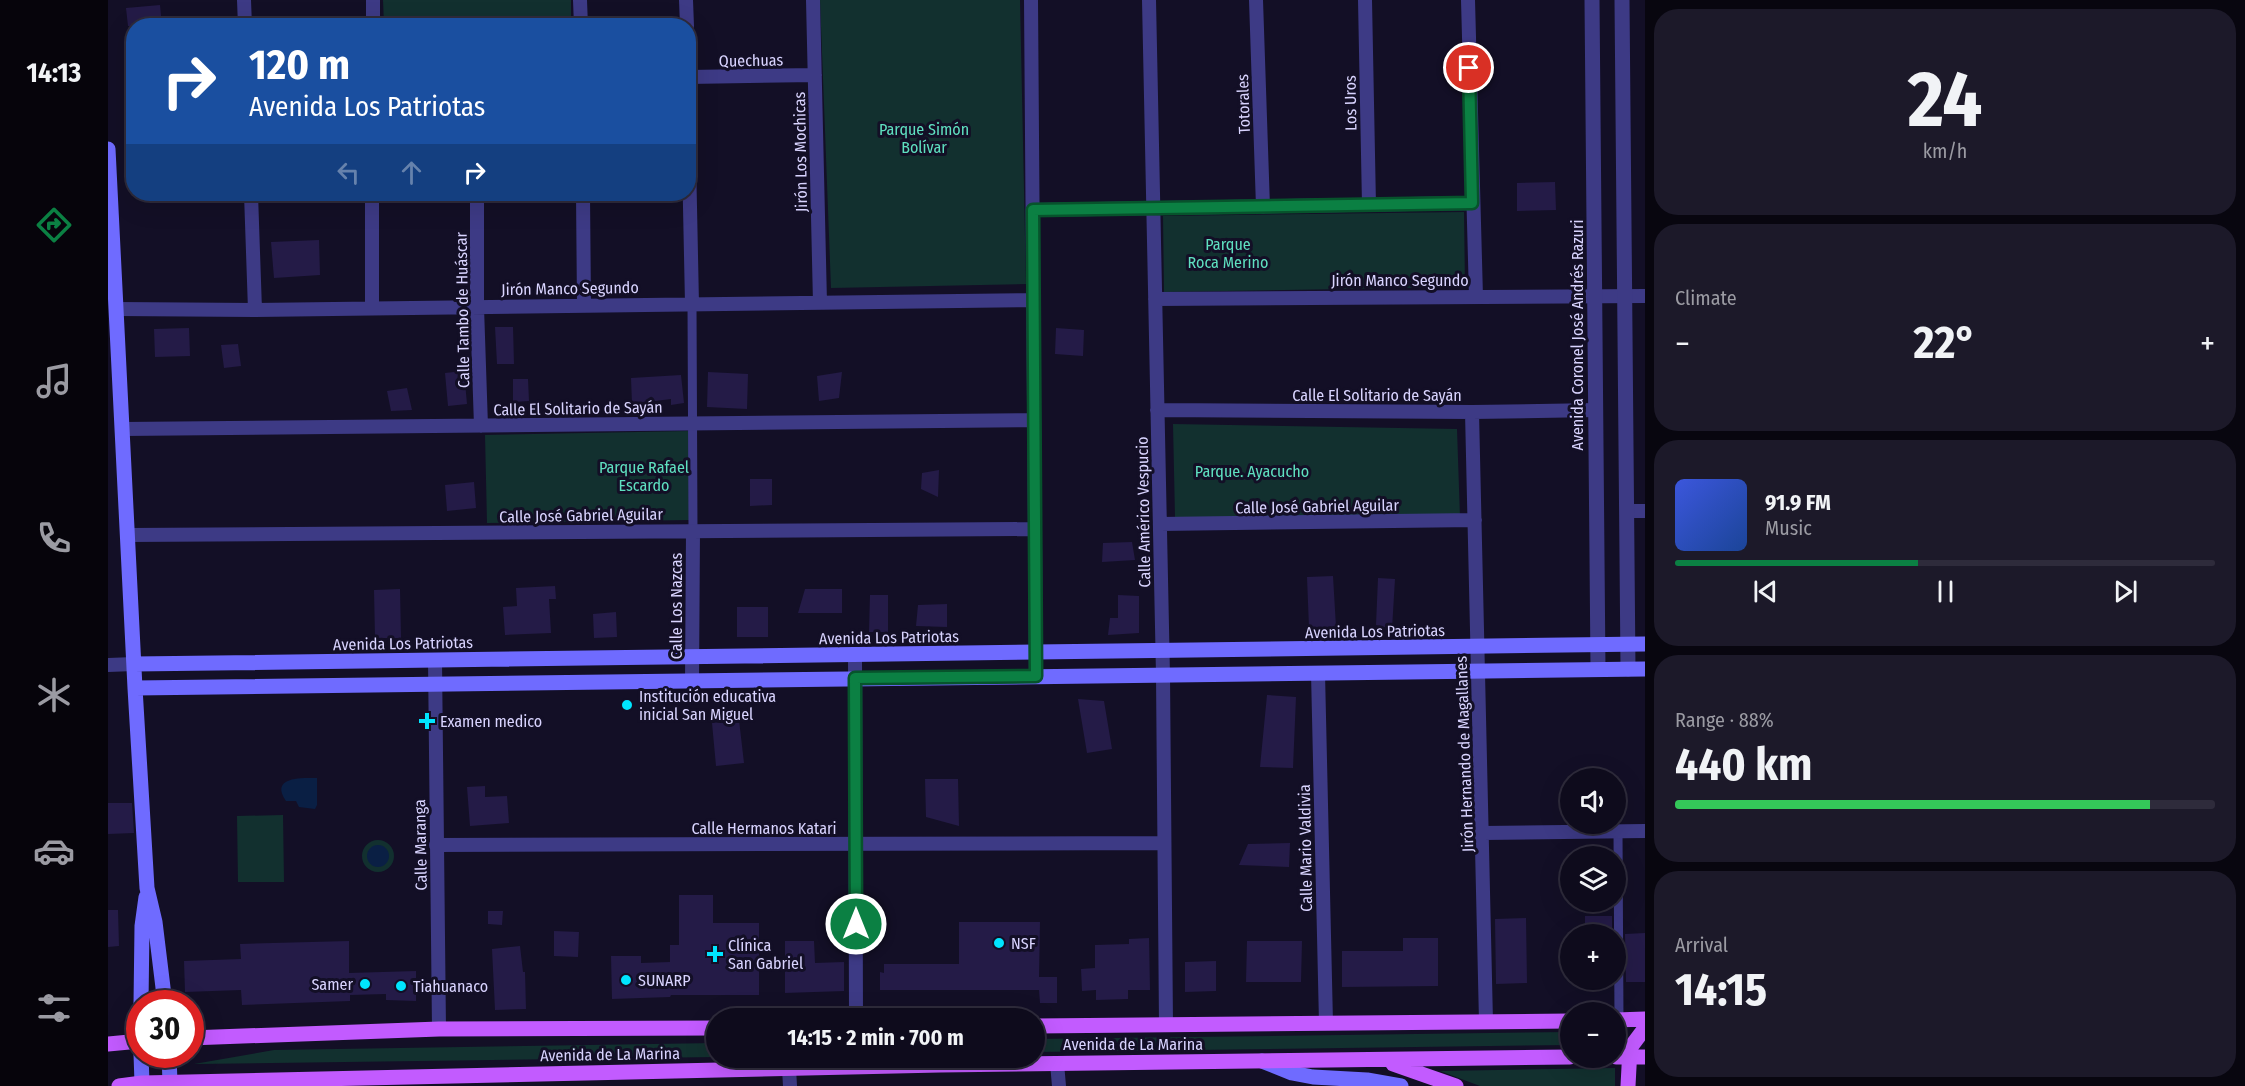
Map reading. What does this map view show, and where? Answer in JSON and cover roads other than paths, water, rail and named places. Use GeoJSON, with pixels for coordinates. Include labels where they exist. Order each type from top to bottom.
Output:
{"type":"FeatureCollection","features":[{"type":"Feature","properties":{"kind":"main road"},"geometry":{"type":"LineString","coordinates":[[108,151],[112,310],[123,429],[147,888],[155,922],[163,990]]}},
{"type":"Feature","properties":{"kind":"main road","name":"Avenida Los Patriotas"},"geometry":{"type":"LineString","coordinates":[[134,664],[1645,644]]}},
{"type":"Feature","properties":{"kind":"main road"},"geometry":{"type":"LineString","coordinates":[[135,688],[1645,669]]}},
{"type":"Feature","properties":{"kind":"main road"},"geometry":{"type":"LineString","coordinates":[[141,990],[142,926],[147,888]]}},
{"type":"Feature","properties":{"kind":"main road"},"geometry":{"type":"LineString","coordinates":[[1626,1020],[1645,1019]]}},
{"type":"Feature","properties":{"kind":"main road","name":"Avenida de La Marina"},"geometry":{"type":"LineString","coordinates":[[1045,1026],[1560,1021]]}},
{"type":"Feature","properties":{"kind":"main road","name":"Avenida de La Marina"},"geometry":{"type":"LineString","coordinates":[[204,1037],[439,1029],[706,1028]]}},
{"type":"Feature","properties":{"kind":"main road"},"geometry":{"type":"LineString","coordinates":[[1626,1052],[1645,1028]]}},
{"type":"Feature","properties":{"kind":"main road"},"geometry":{"type":"LineString","coordinates":[[108,1044],[126,1042]]}},
{"type":"Feature","properties":{"kind":"main road","name":"Avenida de La Marina"},"geometry":{"type":"LineString","coordinates":[[1045,1063],[1560,1057]]}},
{"type":"Feature","properties":{"kind":"main road"},"geometry":{"type":"LineString","coordinates":[[1626,1057],[1645,1057]]}},
{"type":"Feature","properties":{"kind":"main road"},"geometry":{"type":"LineString","coordinates":[[1382,1060],[1456,1086]]}},
{"type":"Feature","properties":{"kind":"main road"},"geometry":{"type":"LineString","coordinates":[[1262,1061],[1292,1073],[1312,1077],[1367,1080],[1401,1086]]}},
{"type":"Feature","properties":{"kind":"main road"},"geometry":{"type":"LineString","coordinates":[[141,1068],[142,1085]]}},
{"type":"Feature","properties":{"kind":"main road"},"geometry":{"type":"LineString","coordinates":[[169,1068],[170,1084]]}},
{"type":"Feature","properties":{"kind":"main road","name":"Avenida de La Marina"},"geometry":{"type":"LineString","coordinates":[[119,1086],[278,1083],[360,1078],[541,1080],[789,1068]]}},
{"type":"Feature","properties":{"kind":"main road"},"geometry":{"type":"LineString","coordinates":[[1625,1068],[1629,1086]]}},
{"type":"Feature","properties":{"kind":"main road"},"geometry":{"type":"LineString","coordinates":[[346,1086],[360,1078]]}},
{"type":"Feature","properties":{"kind":"street"},"geometry":{"type":"LineString","coordinates":[[244,0],[245,18]]}},
{"type":"Feature","properties":{"kind":"street"},"geometry":{"type":"LineString","coordinates":[[373,0],[373,18]]}},
{"type":"Feature","properties":{"kind":"street"},"geometry":{"type":"LineString","coordinates":[[580,0],[581,18]]}},
{"type":"Feature","properties":{"kind":"street"},"geometry":{"type":"LineString","coordinates":[[687,0],[687,18]]}},
{"type":"Feature","properties":{"kind":"street","name":"Jirón Los Mochicas"},"geometry":{"type":"LineString","coordinates":[[813,0],[820,303]]}},
{"type":"Feature","properties":{"kind":"street"},"geometry":{"type":"LineString","coordinates":[[1031,0],[1036,676]]}},
{"type":"Feature","properties":{"kind":"street","name":"Calle Américo Vespucio"},"geometry":{"type":"LineString","coordinates":[[1149,0],[1163,675],[1166,1024]]}},
{"type":"Feature","properties":{"kind":"street","name":"Totorales"},"geometry":{"type":"LineString","coordinates":[[1256,0],[1263,207]]}},
{"type":"Feature","properties":{"kind":"street","name":"Los Uros"},"geometry":{"type":"LineString","coordinates":[[1365,0],[1370,204]]}},
{"type":"Feature","properties":{"kind":"street"},"geometry":{"type":"LineString","coordinates":[[1468,0],[1476,297]]}},
{"type":"Feature","properties":{"kind":"street","name":"Avenida Coronel José Andrés Razuri"},"geometry":{"type":"LineString","coordinates":[[1592,0],[1598,669]]}},
{"type":"Feature","properties":{"kind":"street"},"geometry":{"type":"LineString","coordinates":[[1622,0],[1628,669]]}},
{"type":"Feature","properties":{"kind":"street","name":"Quechuas"},"geometry":{"type":"LineString","coordinates":[[696,77],[814,75]]}},
{"type":"Feature","properties":{"kind":"street"},"geometry":{"type":"LineString","coordinates":[[251,201],[255,310]]}},
{"type":"Feature","properties":{"kind":"street"},"geometry":{"type":"LineString","coordinates":[[372,201],[372,308]]}},
{"type":"Feature","properties":{"kind":"street","name":"Calle Tambo de Huáscar"},"geometry":{"type":"LineString","coordinates":[[477,201],[477,307],[481,426]]}},
{"type":"Feature","properties":{"kind":"street"},"geometry":{"type":"LineString","coordinates":[[583,201],[584,306]]}},
{"type":"Feature","properties":{"kind":"street"},"geometry":{"type":"LineString","coordinates":[[690,201],[693,531]]}},
{"type":"Feature","properties":{"kind":"street"},"geometry":{"type":"LineString","coordinates":[[1033,210],[1472,203]]}},
{"type":"Feature","properties":{"kind":"street","name":"Jirón Manco Segundo"},"geometry":{"type":"LineString","coordinates":[[1155,299],[1645,296]]}},
{"type":"Feature","properties":{"kind":"street","name":"Jirón Manco Segundo"},"geometry":{"type":"LineString","coordinates":[[112,310],[1033,300]]}},
{"type":"Feature","properties":{"kind":"street","name":"Calle El Solitario de Sayán"},"geometry":{"type":"LineString","coordinates":[[1157,410],[1472,412],[1596,410]]}},
{"type":"Feature","properties":{"kind":"street","name":"Jirón Hernando de Magallanes"},"geometry":{"type":"LineString","coordinates":[[1472,412],[1486,1022]]}},
{"type":"Feature","properties":{"kind":"street","name":"Calle El Solitario de Sayán"},"geometry":{"type":"LineString","coordinates":[[123,429],[1034,420]]}},
{"type":"Feature","properties":{"kind":"street"},"geometry":{"type":"LineString","coordinates":[[1627,511],[1645,511]]}},
{"type":"Feature","properties":{"kind":"street","name":"Calle José Gabriel Aguilar"},"geometry":{"type":"LineString","coordinates":[[1160,524],[1475,520]]}},
{"type":"Feature","properties":{"kind":"street","name":"Calle José Gabriel Aguilar"},"geometry":{"type":"LineString","coordinates":[[128,535],[1035,529]]}},
{"type":"Feature","properties":{"kind":"street","name":"Calle Los Nazcas"},"geometry":{"type":"LineString","coordinates":[[692,681],[693,531]]}},
{"type":"Feature","properties":{"kind":"street"},"geometry":{"type":"LineString","coordinates":[[855,655],[856,1008]]}},
{"type":"Feature","properties":{"kind":"street","name":"Calle Maranga"},"geometry":{"type":"LineString","coordinates":[[435,660],[439,1029]]}},
{"type":"Feature","properties":{"kind":"street"},"geometry":{"type":"LineString","coordinates":[[108,665],[134,664]]}},
{"type":"Feature","properties":{"kind":"street","name":"Calle Mario Valdivia"},"geometry":{"type":"LineString","coordinates":[[1318,673],[1326,1023]]}},
{"type":"Feature","properties":{"kind":"street"},"geometry":{"type":"LineString","coordinates":[[1626,831],[1645,831]]}},
{"type":"Feature","properties":{"kind":"street"},"geometry":{"type":"LineString","coordinates":[[1483,833],[1560,832]]}},
{"type":"Feature","properties":{"kind":"street"},"geometry":{"type":"LineString","coordinates":[[1617,1002],[1618,834]]}},
{"type":"Feature","properties":{"kind":"street","name":"Calle Hermanos Katari"},"geometry":{"type":"LineString","coordinates":[[436,845],[1164,843]]}},
{"type":"Feature","properties":{"kind":"street"},"geometry":{"type":"LineString","coordinates":[[1057,1063],[1059,1086]]}},
{"type":"Feature","properties":{"kind":"street"},"geometry":{"type":"LineString","coordinates":[[789,1068],[790,1086]]}},
{"type":"Feature","properties":{"kind":"water"},"geometry":{"type":"Polygon","coordinates":[[[317,778],[315,809],[299,807],[296,801],[286,801],[282,793],[285,783],[290,780],[317,778]]]}},
{"type":"Feature","properties":{"kind":"water"},"geometry":{"type":"Polygon","coordinates":[[[378,845],[386,848],[389,856],[386,864],[378,867],[370,864],[367,856],[370,848],[378,845]]]}},
{"type":"Feature","properties":{"kind":"place","name":"Institución educativa inicial San Miguel"},"geometry":{"type":"Point","coordinates":[627,705]}},
{"type":"Feature","properties":{"kind":"place","name":"Examen medico"},"geometry":{"type":"Point","coordinates":[427,721]}},
{"type":"Feature","properties":{"kind":"place","name":"NSF"},"geometry":{"type":"Point","coordinates":[999,943]}},
{"type":"Feature","properties":{"kind":"place","name":"Clínica San Gabriel"},"geometry":{"type":"Point","coordinates":[715,954]}},
{"type":"Feature","properties":{"kind":"place","name":"SUNARP"},"geometry":{"type":"Point","coordinates":[626,980]}},
{"type":"Feature","properties":{"kind":"place","name":"Samer"},"geometry":{"type":"Point","coordinates":[365,984]}},
{"type":"Feature","properties":{"kind":"place","name":"Tiahuanaco"},"geometry":{"type":"Point","coordinates":[401,986]}},
{"type":"Feature","properties":{"kind":"park label","name":"Parque Simón Bolívar"},"geometry":{"type":"Point","coordinates":[924,138]}},
{"type":"Feature","properties":{"kind":"park label","name":"Parque Roca Merino"},"geometry":{"type":"Point","coordinates":[1228,253]}},
{"type":"Feature","properties":{"kind":"park label","name":"Parque. Ayacucho"},"geometry":{"type":"Point","coordinates":[1252,471]}},
{"type":"Feature","properties":{"kind":"park label","name":"Parque Rafael Escardo"},"geometry":{"type":"Point","coordinates":[644,476]}}]}
